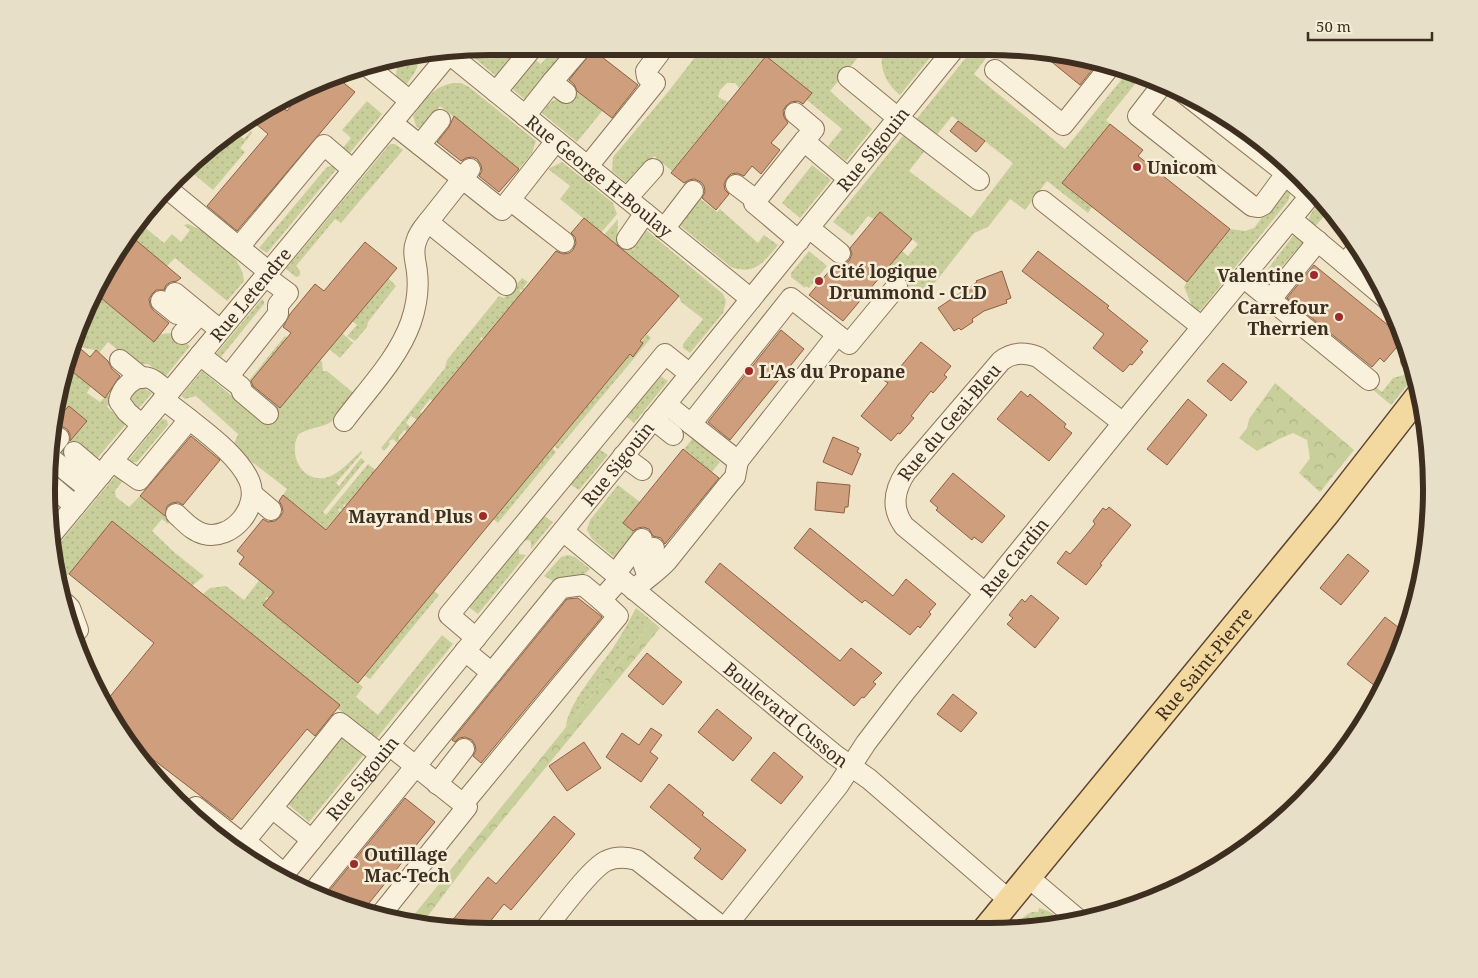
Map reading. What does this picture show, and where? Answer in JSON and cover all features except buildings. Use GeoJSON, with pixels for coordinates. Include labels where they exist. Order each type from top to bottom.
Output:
{"type":"FeatureCollection","features":[{"type":"Feature","properties":{"kind":"main road","name":"Rue Saint-Pierre"},"geometry":{"type":"LineString","coordinates":[[993,923],[1009,900],[1328,512],[1414,401]]}},
{"type":"Feature","properties":{"kind":"street"},"geometry":{"type":"LineString","coordinates":[[496,92],[526,55]]}},
{"type":"Feature","properties":{"kind":"street"},"geometry":{"type":"LineString","coordinates":[[525,116],[559,88],[578,55]]}},
{"type":"Feature","properties":{"kind":"street"},"geometry":{"type":"LineString","coordinates":[[588,166],[655,83],[647,77],[646,71],[659,55]]}},
{"type":"Feature","properties":{"kind":"street","name":"Rue Sigouin"},"geometry":{"type":"LineString","coordinates":[[285,872],[950,55]]}},
{"type":"Feature","properties":{"kind":"street","name":"Rue George H-Boulay"},"geometry":{"type":"LineString","coordinates":[[454,57],[751,299]]}},
{"type":"Feature","properties":{"kind":"street","name":"Rue Letendre"},"geometry":{"type":"LineString","coordinates":[[57,528],[445,58]]}},
{"type":"Feature","properties":{"kind":"street"},"geometry":{"type":"LineString","coordinates":[[995,70],[1063,125],[1105,71]]}},
{"type":"Feature","properties":{"kind":"street"},"geometry":{"type":"LineString","coordinates":[[373,71],[410,101]]}},
{"type":"Feature","properties":{"kind":"street"},"geometry":{"type":"LineString","coordinates":[[848,77],[979,180]]}},
{"type":"Feature","properties":{"kind":"street"},"geometry":{"type":"LineString","coordinates":[[1158,90],[1138,116],[1252,206],[1259,207],[1263,205],[1285,175]]}},
{"type":"Feature","properties":{"kind":"street"},"geometry":{"type":"LineString","coordinates":[[796,114],[814,129],[754,203],[804,235],[840,253]]}},
{"type":"Feature","properties":{"kind":"street"},"geometry":{"type":"LineString","coordinates":[[420,145],[440,120]]}},
{"type":"Feature","properties":{"kind":"street"},"geometry":{"type":"LineString","coordinates":[[392,123],[420,145],[466,173],[502,210],[556,141]]}},
{"type":"Feature","properties":{"kind":"street"},"geometry":{"type":"LineString","coordinates":[[1224,124],[1281,169]]}},
{"type":"Feature","properties":{"kind":"street"},"geometry":{"type":"LineString","coordinates":[[804,141],[849,179]]}},
{"type":"Feature","properties":{"kind":"street"},"geometry":{"type":"LineString","coordinates":[[239,247],[324,145],[352,170]]}},
{"type":"Feature","properties":{"kind":"street"},"geometry":{"type":"LineString","coordinates":[[627,198],[654,169]]}},
{"type":"Feature","properties":{"kind":"street"},"geometry":{"type":"LineString","coordinates":[[1283,170],[1285,175],[1297,183]]}},
{"type":"Feature","properties":{"kind":"street"},"geometry":{"type":"LineString","coordinates":[[344,421],[390,360],[411,322],[417,293],[417,274],[414,256],[415,242],[420,232],[466,173]]}},
{"type":"Feature","properties":{"kind":"street"},"geometry":{"type":"LineString","coordinates":[[736,184],[756,200]]}},
{"type":"Feature","properties":{"kind":"street"},"geometry":{"type":"LineString","coordinates":[[664,229],[693,191]]}},
{"type":"Feature","properties":{"kind":"street"},"geometry":{"type":"LineString","coordinates":[[172,193],[239,247],[288,294],[278,305],[278,314],[228,377]]}},
{"type":"Feature","properties":{"kind":"street","name":"Rue Cardin"},"geometry":{"type":"LineString","coordinates":[[729,923],[838,786],[866,743],[903,694],[1309,197]]}},
{"type":"Feature","properties":{"kind":"street"},"geometry":{"type":"LineString","coordinates":[[510,200],[564,242]]}},
{"type":"Feature","properties":{"kind":"street"},"geometry":{"type":"LineString","coordinates":[[1044,201],[1202,327]]}},
{"type":"Feature","properties":{"kind":"street"},"geometry":{"type":"LineString","coordinates":[[627,239],[645,213]]}},
{"type":"Feature","properties":{"kind":"street"},"geometry":{"type":"LineString","coordinates":[[1291,219],[1371,284]]}},
{"type":"Feature","properties":{"kind":"street"},"geometry":{"type":"LineString","coordinates":[[428,222],[506,285]]}},
{"type":"Feature","properties":{"kind":"street"},"geometry":{"type":"LineString","coordinates":[[1271,300],[1318,241]]}},
{"type":"Feature","properties":{"kind":"street"},"geometry":{"type":"LineString","coordinates":[[1345,264],[1353,254]]}},
{"type":"Feature","properties":{"kind":"street"},"geometry":{"type":"LineString","coordinates":[[1243,277],[1369,380]]}},
{"type":"Feature","properties":{"kind":"street"},"geometry":{"type":"LineString","coordinates":[[767,280],[798,297],[837,335],[849,344],[897,286]]}},
{"type":"Feature","properties":{"kind":"street"},"geometry":{"type":"LineString","coordinates":[[168,297],[199,313],[220,330]]}},
{"type":"Feature","properties":{"kind":"street"},"geometry":{"type":"LineString","coordinates":[[691,424],[798,297]]}},
{"type":"Feature","properties":{"kind":"street"},"geometry":{"type":"LineString","coordinates":[[182,334],[199,313]]}},
{"type":"Feature","properties":{"kind":"street"},"geometry":{"type":"LineString","coordinates":[[629,580],[656,572],[667,561],[734,477],[738,460],[837,335]]}},
{"type":"Feature","properties":{"kind":"street"},"geometry":{"type":"LineString","coordinates":[[492,673],[449,615],[665,354],[690,374]]}},
{"type":"Feature","properties":{"kind":"street","name":"Rue du Geai-Bleu"},"geometry":{"type":"LineString","coordinates":[[985,593],[904,526],[896,507],[896,492],[906,472],[1001,361],[1015,354],[1033,355],[1044,360],[1123,423]]}},
{"type":"Feature","properties":{"kind":"street"},"geometry":{"type":"LineString","coordinates":[[200,355],[241,387],[242,392],[268,414]]}},
{"type":"Feature","properties":{"kind":"street"},"geometry":{"type":"LineString","coordinates":[[120,360],[142,378]]}},
{"type":"Feature","properties":{"kind":"street"},"geometry":{"type":"LineString","coordinates":[[142,425],[122,407],[117,391],[123,389],[136,379],[150,378],[189,419],[229,452],[249,480],[252,494],[248,509],[231,530],[218,535],[205,534],[192,529],[176,514]]}},
{"type":"Feature","properties":{"kind":"street"},"geometry":{"type":"LineString","coordinates":[[666,404],[738,460]]}},
{"type":"Feature","properties":{"kind":"street"},"geometry":{"type":"LineString","coordinates":[[56,459],[101,475],[139,480],[189,419]]}},
{"type":"Feature","properties":{"kind":"street"},"geometry":{"type":"LineString","coordinates":[[653,419],[673,435]]}},
{"type":"Feature","properties":{"kind":"street"},"geometry":{"type":"LineString","coordinates":[[604,427],[642,470]]}},
{"type":"Feature","properties":{"kind":"street"},"geometry":{"type":"LineString","coordinates":[[74,452],[101,475]]}},
{"type":"Feature","properties":{"kind":"street"},"geometry":{"type":"LineString","coordinates":[[55,489],[75,506]]}},
{"type":"Feature","properties":{"kind":"street"},"geometry":{"type":"LineString","coordinates":[[252,494],[271,510]]}},
{"type":"Feature","properties":{"kind":"street","name":"Boulevard Cusson"},"geometry":{"type":"LineString","coordinates":[[548,495],[569,523],[629,580],[764,697],[869,778],[1009,900]]}},
{"type":"Feature","properties":{"kind":"street"},"geometry":{"type":"LineString","coordinates":[[601,600],[629,580],[644,563],[648,543],[629,580]]}},
{"type":"Feature","properties":{"kind":"street"},"geometry":{"type":"LineString","coordinates":[[317,887],[561,588],[583,585],[618,616],[463,804]]}},
{"type":"Feature","properties":{"kind":"street"},"geometry":{"type":"LineString","coordinates":[[245,841],[340,723],[415,767],[467,807],[384,910]]}},
{"type":"Feature","properties":{"kind":"street"},"geometry":{"type":"LineString","coordinates":[[437,784],[464,749]]}},
{"type":"Feature","properties":{"kind":"street"},"geometry":{"type":"LineString","coordinates":[[196,806],[239,841],[245,841],[267,862]]}},
{"type":"Feature","properties":{"kind":"street"},"geometry":{"type":"LineString","coordinates":[[272,808],[312,840]]}},
{"type":"Feature","properties":{"kind":"street"},"geometry":{"type":"LineString","coordinates":[[550,923],[594,870],[608,860],[622,857],[637,860],[716,923]]}},
{"type":"Feature","properties":{"kind":"street"},"geometry":{"type":"LineString","coordinates":[[1028,877],[1070,916]]}},
{"type":"Feature","properties":{"kind":"green space"},"geometry":{"type":"Polygon","coordinates":[[[514,55],[496,76],[472,56],[514,55]]]}},
{"type":"Feature","properties":{"kind":"green space"},"geometry":{"type":"Polygon","coordinates":[[[548,55],[564,55],[528,102],[511,88],[534,59],[541,64],[548,55]]]}},
{"type":"Feature","properties":{"kind":"green space"},"geometry":{"type":"Polygon","coordinates":[[[697,55],[860,55],[830,91],[872,129],[846,161],[828,146],[842,129],[807,100],[766,56],[739,88],[735,83],[727,83],[720,90],[718,97],[728,102],[672,171],[654,156],[629,185],[612,171],[613,157],[697,55]]]}},
{"type":"Feature","properties":{"kind":"green space"},"geometry":{"type":"Polygon","coordinates":[[[932,55],[900,95],[884,75],[882,56],[932,55]]]}},
{"type":"Feature","properties":{"kind":"green space"},"geometry":{"type":"Polygon","coordinates":[[[968,55],[988,55],[974,74],[1065,149],[1124,77],[1137,81],[1106,120],[1110,124],[1062,183],[1092,207],[1088,213],[1047,181],[1025,210],[1010,199],[988,227],[974,233],[922,299],[887,270],[902,251],[908,256],[918,244],[880,212],[874,219],[868,216],[852,236],[833,222],[906,132],[927,148],[909,171],[971,218],[1013,163],[952,116],[936,136],[915,121],[968,55]]]}},
{"type":"Feature","properties":{"kind":"green space"},"geometry":{"type":"Polygon","coordinates":[[[418,61],[416,70],[405,86],[396,76],[396,71],[398,64],[409,62],[411,66],[412,62],[418,61]]]}},
{"type":"Feature","properties":{"kind":"green space"},"geometry":{"type":"Polygon","coordinates":[[[453,83],[461,83],[469,87],[536,141],[532,153],[519,169],[440,106],[420,129],[416,126],[413,116],[425,100],[434,91],[453,83]]]}},
{"type":"Feature","properties":{"kind":"green space"},"geometry":{"type":"Polygon","coordinates":[[[577,91],[603,110],[577,142],[542,113],[552,101],[563,99],[568,101],[577,91]]]}},
{"type":"Feature","properties":{"kind":"green space"},"geometry":{"type":"Polygon","coordinates":[[[367,101],[382,114],[349,154],[342,149],[351,138],[342,130],[367,101]]]}},
{"type":"Feature","properties":{"kind":"green space"},"geometry":{"type":"Polygon","coordinates":[[[251,131],[252,133],[240,148],[245,152],[213,190],[192,173],[239,135],[244,139],[251,131]]]}},
{"type":"Feature","properties":{"kind":"green space"},"geometry":{"type":"Polygon","coordinates":[[[390,144],[395,144],[403,150],[341,223],[335,219],[296,266],[300,273],[296,277],[286,269],[390,144]]]}},
{"type":"Feature","properties":{"kind":"green space"},"geometry":{"type":"Polygon","coordinates":[[[562,162],[613,203],[617,214],[601,233],[560,199],[570,186],[548,169],[562,162]]]}},
{"type":"Feature","properties":{"kind":"green space"},"geometry":{"type":"Polygon","coordinates":[[[334,164],[339,166],[267,253],[259,248],[326,168],[334,164]]]}},
{"type":"Feature","properties":{"kind":"green space"},"geometry":{"type":"Polygon","coordinates":[[[812,165],[831,180],[800,218],[782,203],[812,165]]]}},
{"type":"Feature","properties":{"kind":"green space"},"geometry":{"type":"Polygon","coordinates":[[[1282,191],[1291,192],[1288,201],[1201,310],[1197,311],[1192,306],[1184,287],[1187,282],[1230,229],[1245,231],[1254,228],[1282,191]]]}},
{"type":"Feature","properties":{"kind":"green space"},"geometry":{"type":"Polygon","coordinates":[[[698,197],[717,212],[720,209],[758,243],[764,235],[778,245],[764,261],[753,268],[747,270],[731,267],[678,224],[698,197]]]}},
{"type":"Feature","properties":{"kind":"green space"},"geometry":{"type":"Polygon","coordinates":[[[1318,206],[1325,215],[1314,228],[1308,224],[1309,217],[1318,206]]]}},
{"type":"Feature","properties":{"kind":"green space"},"geometry":{"type":"Polygon","coordinates":[[[618,219],[617,238],[633,250],[645,229],[723,294],[726,301],[723,313],[690,353],[683,348],[683,344],[703,319],[681,302],[679,296],[604,235],[618,219]]]}},
{"type":"Feature","properties":{"kind":"green space"},"geometry":{"type":"Polygon","coordinates":[[[188,224],[197,228],[215,239],[231,254],[238,262],[244,281],[227,301],[175,258],[167,266],[135,239],[144,227],[164,243],[172,234],[181,242],[190,230],[184,225],[188,224]]]}},
{"type":"Feature","properties":{"kind":"green space"},"geometry":{"type":"Polygon","coordinates":[[[1293,236],[1300,236],[1303,242],[1269,282],[1266,280],[1265,273],[1293,236]]]}},
{"type":"Feature","properties":{"kind":"green space"},"geometry":{"type":"Polygon","coordinates":[[[809,251],[827,266],[809,288],[806,286],[805,288],[791,277],[791,273],[809,251]]]}},
{"type":"Feature","properties":{"kind":"green space"},"geometry":{"type":"Polygon","coordinates":[[[388,278],[396,286],[355,341],[347,336],[357,325],[352,321],[388,278]]]}},
{"type":"Feature","properties":{"kind":"green space"},"geometry":{"type":"Polygon","coordinates":[[[522,278],[528,282],[523,291],[519,290],[522,293],[484,339],[481,337],[482,341],[433,401],[430,399],[420,412],[422,414],[417,420],[411,416],[406,423],[416,432],[413,436],[404,430],[398,438],[405,444],[398,444],[393,439],[389,441],[390,444],[384,451],[381,448],[445,368],[447,360],[499,296],[504,298],[522,278]]]}},
{"type":"Feature","properties":{"kind":"green space"},"geometry":{"type":"Polygon","coordinates":[[[100,297],[154,341],[161,334],[173,333],[190,346],[165,377],[148,364],[136,365],[108,342],[99,353],[80,347],[100,297]]]}},
{"type":"Feature","properties":{"kind":"green space"},"geometry":{"type":"Polygon","coordinates":[[[262,299],[264,304],[221,357],[216,354],[262,299]]]}},
{"type":"Feature","properties":{"kind":"green space"},"geometry":{"type":"Polygon","coordinates":[[[342,333],[353,343],[340,358],[329,349],[342,333]]]}},
{"type":"Feature","properties":{"kind":"green space"},"geometry":{"type":"Polygon","coordinates":[[[647,334],[651,338],[558,449],[554,446],[630,354],[633,357],[647,334]]]}},
{"type":"Feature","properties":{"kind":"green space"},"geometry":{"type":"Polygon","coordinates":[[[285,336],[287,338],[250,383],[280,408],[320,360],[323,371],[327,371],[356,395],[334,420],[325,425],[302,432],[296,441],[295,453],[300,466],[309,476],[316,478],[335,474],[361,451],[362,453],[336,483],[339,486],[361,458],[365,461],[323,512],[326,515],[368,464],[376,470],[346,505],[344,504],[343,506],[345,507],[342,510],[340,508],[338,510],[340,512],[269,598],[265,599],[267,600],[263,605],[363,687],[356,697],[378,715],[442,635],[453,644],[376,739],[337,708],[339,705],[203,594],[210,588],[226,586],[244,600],[309,516],[283,495],[287,489],[243,455],[234,444],[238,434],[196,396],[185,399],[181,396],[202,371],[266,424],[275,413],[246,384],[285,336]]]}},
{"type":"Feature","properties":{"kind":"green space"},"geometry":{"type":"Polygon","coordinates":[[[73,365],[91,386],[87,393],[100,402],[109,393],[111,395],[107,407],[126,424],[94,462],[77,467],[58,451],[65,442],[68,444],[87,421],[69,406],[63,412],[63,404],[73,365]]]}},
{"type":"Feature","properties":{"kind":"green space"},"geometry":{"type":"Polygon","coordinates":[[[659,375],[668,381],[634,423],[626,414],[659,375]]]}},
{"type":"Feature","properties":{"kind":"green space"},"geometry":{"type":"Polygon","coordinates":[[[1408,376],[1409,383],[1391,405],[1372,389],[1374,386],[1382,392],[1393,378],[1408,376]]]}},
{"type":"Feature","properties":{"kind":"green space"},"geometry":{"type":"Polygon","coordinates":[[[1275,383],[1354,450],[1320,492],[1299,473],[1310,458],[1307,440],[1293,433],[1257,451],[1239,438],[1247,428],[1249,419],[1275,383]]]}},
{"type":"Feature","properties":{"kind":"green space"},"geometry":{"type":"Polygon","coordinates":[[[140,386],[152,393],[138,409],[129,398],[140,386]]]}},
{"type":"Feature","properties":{"kind":"green space"},"geometry":{"type":"Polygon","coordinates":[[[162,419],[167,420],[168,425],[137,462],[127,462],[162,419]]]}},
{"type":"Feature","properties":{"kind":"green space"},"geometry":{"type":"Polygon","coordinates":[[[693,438],[720,462],[712,472],[684,449],[693,438]]]}},
{"type":"Feature","properties":{"kind":"green space"},"geometry":{"type":"Polygon","coordinates":[[[552,448],[556,452],[498,523],[493,519],[552,448]]]}},
{"type":"Feature","properties":{"kind":"green space"},"geometry":{"type":"Polygon","coordinates":[[[599,449],[608,455],[579,490],[571,485],[571,483],[599,449]]]}},
{"type":"Feature","properties":{"kind":"green space"},"geometry":{"type":"Polygon","coordinates":[[[117,474],[124,479],[115,491],[116,497],[129,507],[140,496],[170,520],[168,524],[162,519],[152,531],[204,576],[192,586],[112,521],[69,574],[64,577],[59,544],[117,474]]]}},
{"type":"Feature","properties":{"kind":"green space"},"geometry":{"type":"Polygon","coordinates":[[[618,485],[640,502],[623,523],[639,536],[616,559],[592,539],[587,530],[590,520],[618,485]]]}},
{"type":"Feature","properties":{"kind":"green space"},"geometry":{"type":"Polygon","coordinates":[[[544,516],[553,522],[531,549],[531,542],[529,540],[522,541],[544,516]]]}},
{"type":"Feature","properties":{"kind":"green space"},"geometry":{"type":"Polygon","coordinates":[[[517,548],[519,549],[519,554],[526,555],[478,614],[470,608],[470,605],[517,548]]]}},
{"type":"Feature","properties":{"kind":"green space"},"geometry":{"type":"Polygon","coordinates":[[[568,555],[575,557],[590,569],[581,577],[557,583],[544,576],[561,557],[568,555]]]}},
{"type":"Feature","properties":{"kind":"green space"},"geometry":{"type":"Polygon","coordinates":[[[434,591],[439,595],[370,679],[364,675],[434,591]]]}},
{"type":"Feature","properties":{"kind":"green space"},"geometry":{"type":"Polygon","coordinates":[[[636,608],[652,621],[566,727],[578,697],[613,648],[636,608]]]}},
{"type":"Feature","properties":{"kind":"green space"},"geometry":{"type":"Polygon","coordinates":[[[652,621],[660,628],[470,860],[426,918],[413,916],[652,621]]]}},
{"type":"Feature","properties":{"kind":"green space"},"geometry":{"type":"Polygon","coordinates":[[[343,737],[365,753],[309,822],[289,805],[289,802],[343,737]]]}},
{"type":"Feature","properties":{"kind":"green space"},"geometry":{"type":"Polygon","coordinates":[[[1039,908],[1058,917],[1020,922],[1030,913],[1038,912],[1039,908]]]}},
{"type":"Feature","properties":{"kind":"place","name":"Unicom"},"geometry":{"type":"Point","coordinates":[1137,167]}},
{"type":"Feature","properties":{"kind":"place","name":"Valentine"},"geometry":{"type":"Point","coordinates":[1314,275]}},
{"type":"Feature","properties":{"kind":"place","name":"Cité logique Drummond - CLD"},"geometry":{"type":"Point","coordinates":[819,281]}},
{"type":"Feature","properties":{"kind":"place","name":"Carrefour Therrien"},"geometry":{"type":"Point","coordinates":[1339,317]}},
{"type":"Feature","properties":{"kind":"place","name":"L'As du Propane"},"geometry":{"type":"Point","coordinates":[749,371]}},
{"type":"Feature","properties":{"kind":"place","name":"Mayrand Plus"},"geometry":{"type":"Point","coordinates":[483,516]}},
{"type":"Feature","properties":{"kind":"place","name":"Outillage Mac-Tech"},"geometry":{"type":"Point","coordinates":[354,864]}}]}
